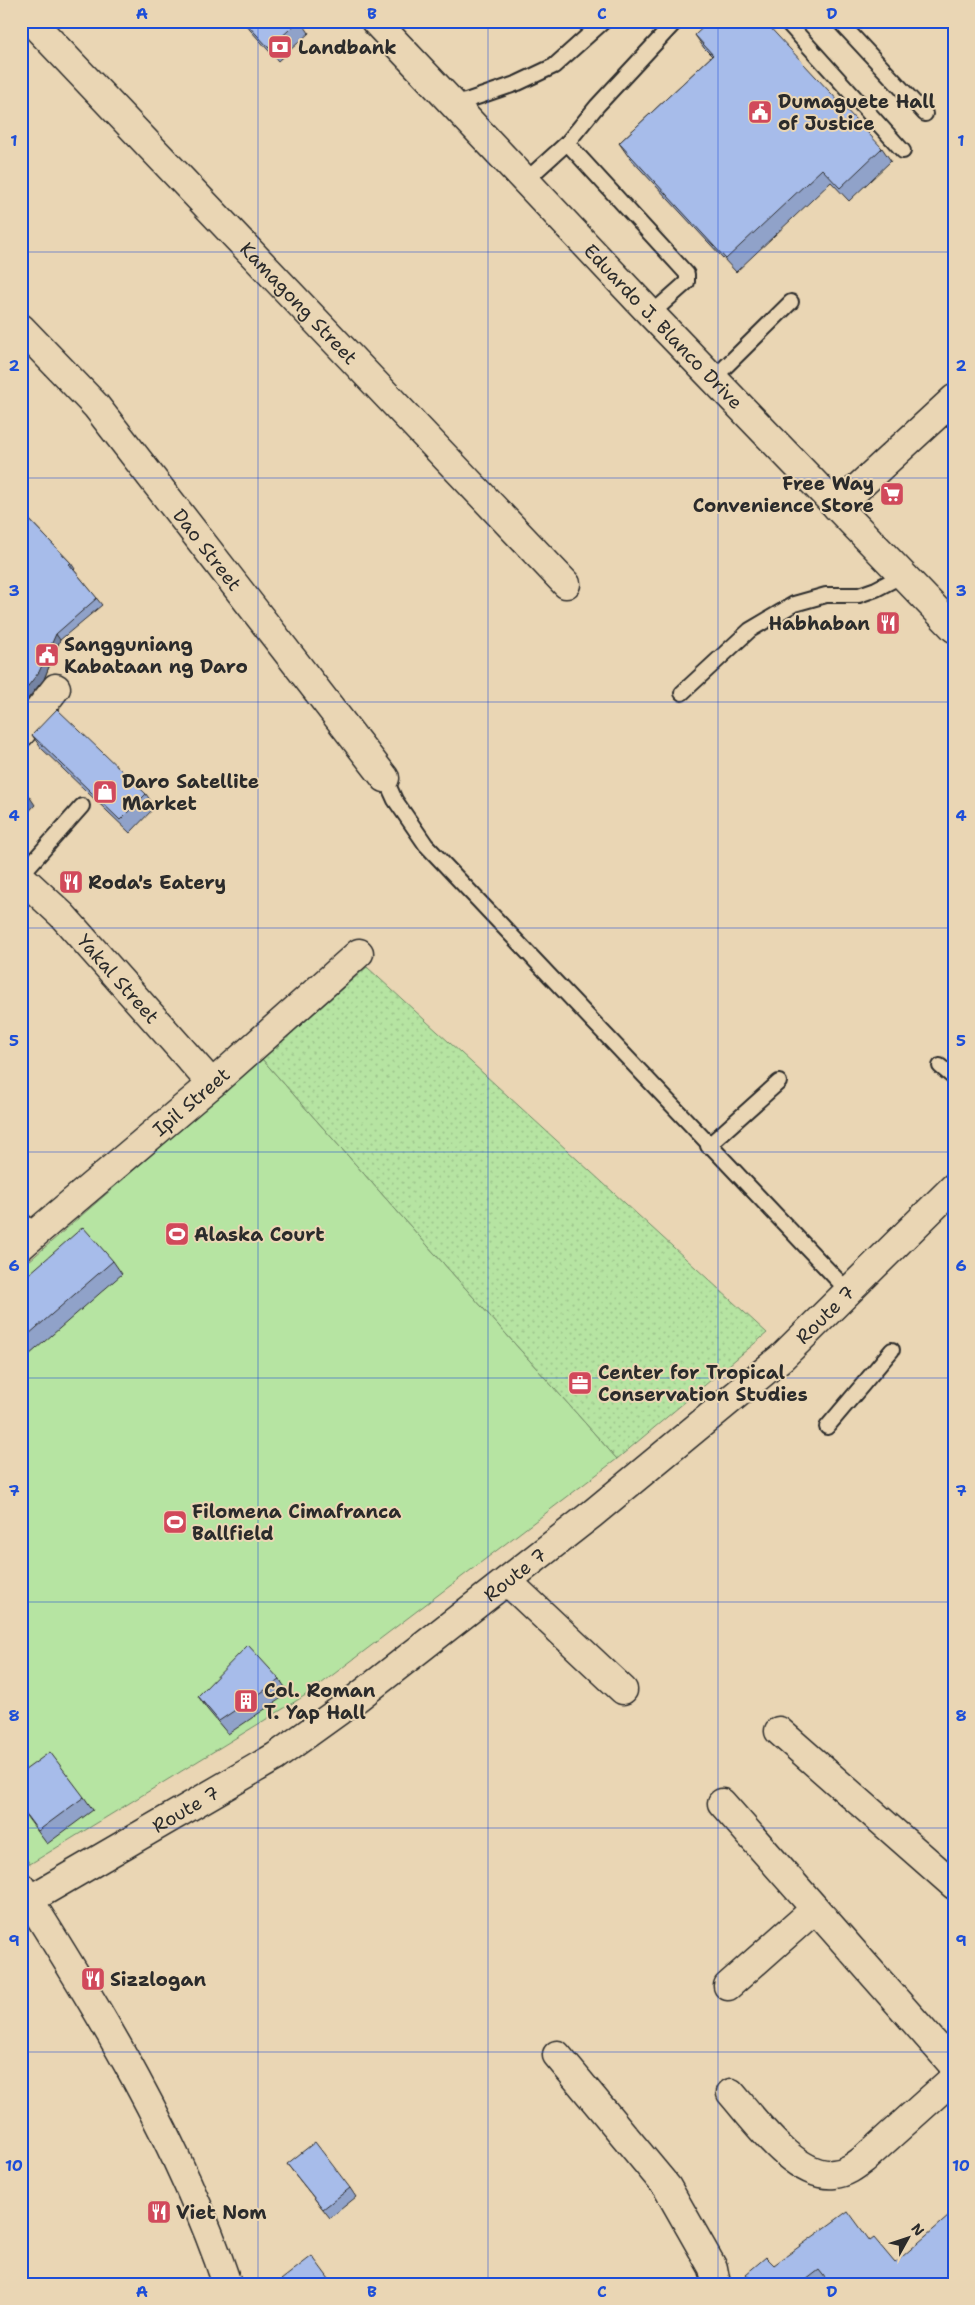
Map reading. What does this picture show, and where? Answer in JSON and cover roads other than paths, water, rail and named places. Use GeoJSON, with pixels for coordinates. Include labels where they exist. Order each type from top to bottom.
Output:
{"type":"FeatureCollection","features":[{"type":"Feature","properties":{"kind":"main road","name":"Kamagong Street"},"geometry":{"type":"LineString","coordinates":[[31,21],[566,584]]}},
{"type":"Feature","properties":{"kind":"main road","name":"Eduardo J. Blanco Drive"},"geometry":{"type":"LineString","coordinates":[[375,21],[713,379],[954,628]]}},
{"type":"Feature","properties":{"kind":"main road","name":"Dao Street"},"geometry":{"type":"LineString","coordinates":[[24,342],[96,406],[385,778]]}},
{"type":"Feature","properties":{"kind":"main road"},"geometry":{"type":"LineString","coordinates":[[837,507],[954,399]]}},
{"type":"Feature","properties":{"kind":"main road"},"geometry":{"type":"LineString","coordinates":[[21,734],[56,688]]}},
{"type":"Feature","properties":{"kind":"main road","name":"Yakal Street"},"geometry":{"type":"LineString","coordinates":[[21,876],[62,915],[212,1084]]}},
{"type":"Feature","properties":{"kind":"main road","name":"Ipil Street"},"geometry":{"type":"LineString","coordinates":[[24,1238],[212,1084],[359,953]]}},
{"type":"Feature","properties":{"kind":"main road","name":"Route 7"},"geometry":{"type":"LineString","coordinates":[[25,1894],[276,1757],[357,1698],[592,1514],[782,1357],[847,1290],[954,1187]]}},
{"type":"Feature","properties":{"kind":"main road"},"geometry":{"type":"LineString","coordinates":[[507,1581],[622,1690]]}},
{"type":"Feature","properties":{"kind":"main road"},"geometry":{"type":"LineString","coordinates":[[779,1731],[954,1885]]}},
{"type":"Feature","properties":{"kind":"main road"},"geometry":{"type":"LineString","coordinates":[[722,1803],[954,2066]]}},
{"type":"Feature","properties":{"kind":"main road"},"geometry":{"type":"LineString","coordinates":[[25,1894],[142,2088],[178,2162],[215,2246],[227,2284]]}},
{"type":"Feature","properties":{"kind":"main road"},"geometry":{"type":"LineString","coordinates":[[728,1986],[815,1909]]}},
{"type":"Feature","properties":{"kind":"main road"},"geometry":{"type":"LineString","coordinates":[[556,2055],[667,2187],[713,2268],[716,2284]]}},
{"type":"Feature","properties":{"kind":"main road"},"geometry":{"type":"LineString","coordinates":[[731,2093],[782,2150],[801,2165],[818,2172],[833,2174],[849,2170],[864,2159],[954,2078]]}},
{"type":"Feature","properties":{"kind":"lane"},"geometry":{"type":"LineString","coordinates":[[454,105],[518,83],[554,66],[604,21]]}},
{"type":"Feature","properties":{"kind":"lane"},"geometry":{"type":"LineString","coordinates":[[525,181],[567,143],[597,106],[676,21]]}},
{"type":"Feature","properties":{"kind":"lane"},"geometry":{"type":"LineString","coordinates":[[786,21],[904,151]]}},
{"type":"Feature","properties":{"kind":"lane"},"geometry":{"type":"LineString","coordinates":[[839,21],[925,114]]}},
{"type":"Feature","properties":{"kind":"lane"},"geometry":{"type":"LineString","coordinates":[[567,143],[687,274],[687,282],[651,314]]}},
{"type":"Feature","properties":{"kind":"lane"},"geometry":{"type":"LineString","coordinates":[[713,379],[791,302]]}},
{"type":"Feature","properties":{"kind":"lane"},"geometry":{"type":"LineString","coordinates":[[682,694],[750,630],[794,604],[826,595],[859,595],[903,576]]}},
{"type":"Feature","properties":{"kind":"lane"},"geometry":{"type":"LineString","coordinates":[[385,778],[395,800],[426,845],[708,1146],[847,1290]]}},
{"type":"Feature","properties":{"kind":"lane"},"geometry":{"type":"LineString","coordinates":[[21,876],[82,806]]}},
{"type":"Feature","properties":{"kind":"lane"},"geometry":{"type":"LineString","coordinates":[[940,1066],[954,1078]]}},
{"type":"Feature","properties":{"kind":"lane"},"geometry":{"type":"LineString","coordinates":[[708,1146],[779,1082]]}},
{"type":"Feature","properties":{"kind":"lane"},"geometry":{"type":"LineString","coordinates":[[826,1427],[892,1350]]}},
{"type":"Feature","properties":{"kind":"place","name":"Landbank"},"geometry":{"type":"Point","coordinates":[280,47]}},
{"type":"Feature","properties":{"kind":"place","name":"Dumaguete Hall of Justice"},"geometry":{"type":"Point","coordinates":[760,112]}},
{"type":"Feature","properties":{"kind":"place","name":"Free Way Convenience Store"},"geometry":{"type":"Point","coordinates":[892,494]}},
{"type":"Feature","properties":{"kind":"place","name":"Habhaban"},"geometry":{"type":"Point","coordinates":[888,623]}},
{"type":"Feature","properties":{"kind":"place","name":"Sangguniang Kabataan ng Daro"},"geometry":{"type":"Point","coordinates":[47,655]}},
{"type":"Feature","properties":{"kind":"place","name":"Daro Satellite Market"},"geometry":{"type":"Point","coordinates":[105,792]}},
{"type":"Feature","properties":{"kind":"place","name":"Roda's Eatery"},"geometry":{"type":"Point","coordinates":[71,882]}},
{"type":"Feature","properties":{"kind":"place","name":"Alaska Court"},"geometry":{"type":"Point","coordinates":[177,1234]}},
{"type":"Feature","properties":{"kind":"place","name":"Center for Tropical Conservation Studies"},"geometry":{"type":"Point","coordinates":[580,1383]}},
{"type":"Feature","properties":{"kind":"place","name":"Filomena Cimafranca Ballfield"},"geometry":{"type":"Point","coordinates":[175,1522]}},
{"type":"Feature","properties":{"kind":"place","name":"Col. Roman T. Yap Hall"},"geometry":{"type":"Point","coordinates":[246,1701]}},
{"type":"Feature","properties":{"kind":"place","name":"Sizzlogan"},"geometry":{"type":"Point","coordinates":[93,1979]}},
{"type":"Feature","properties":{"kind":"place","name":"Viet Nom"},"geometry":{"type":"Point","coordinates":[159,2212]}}]}
